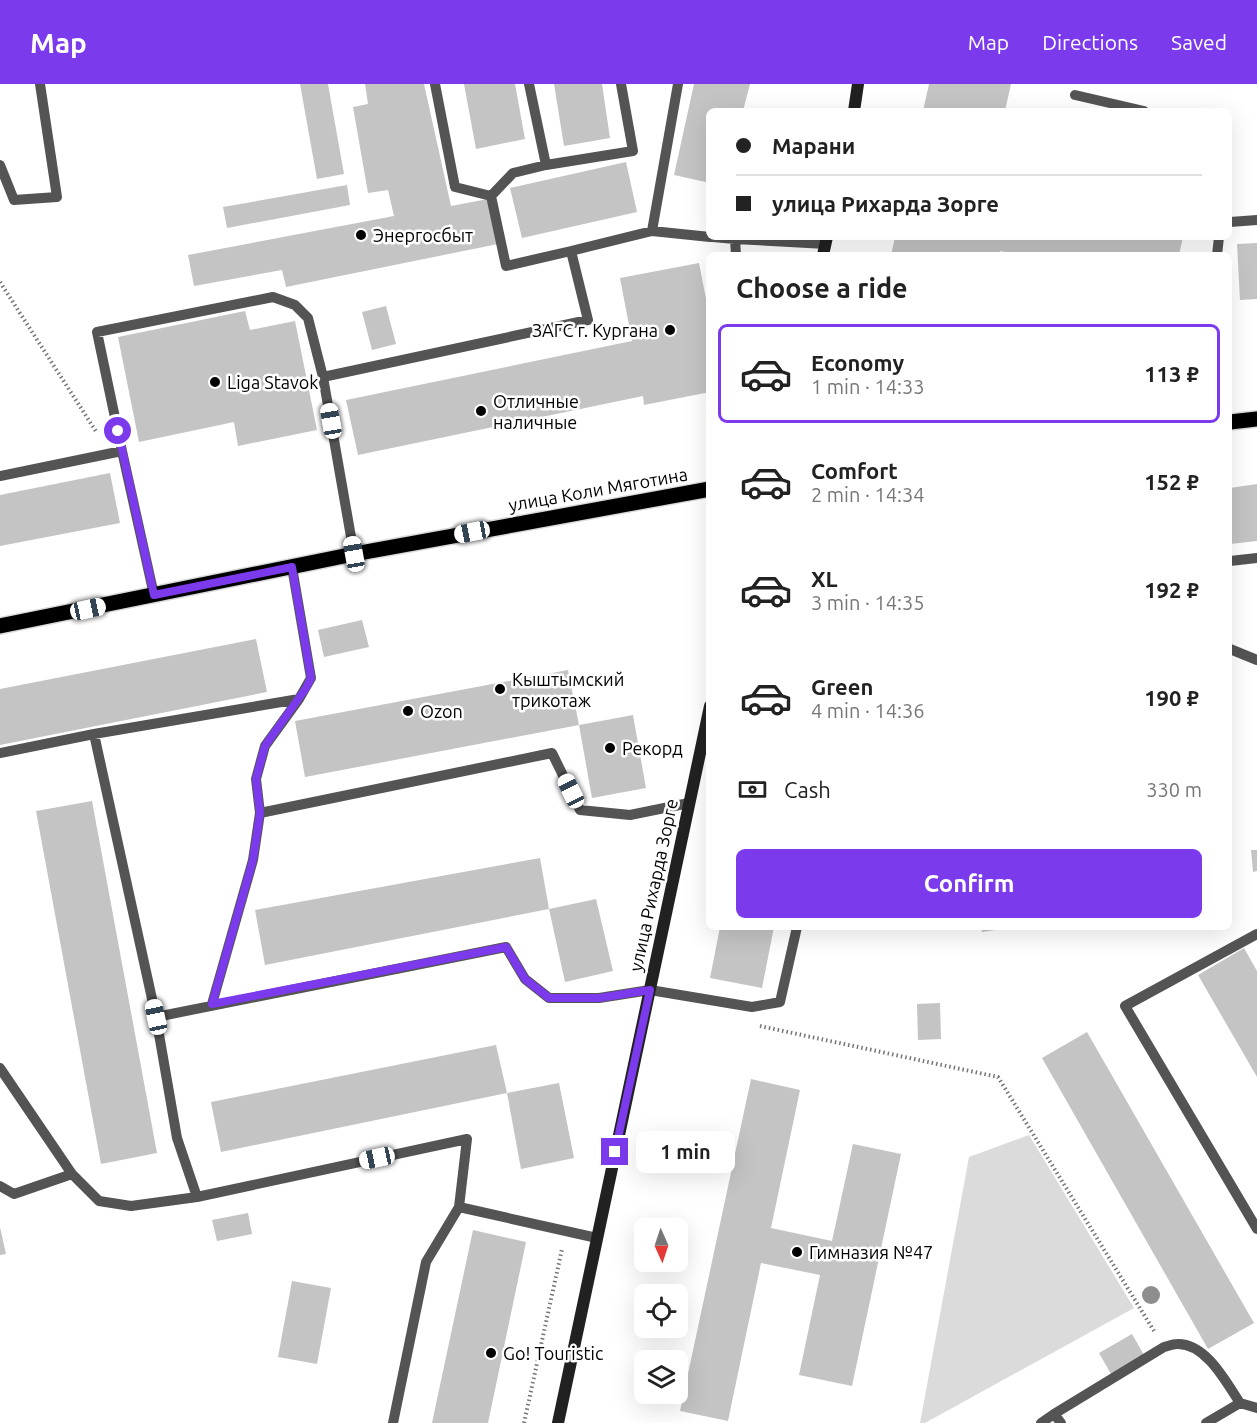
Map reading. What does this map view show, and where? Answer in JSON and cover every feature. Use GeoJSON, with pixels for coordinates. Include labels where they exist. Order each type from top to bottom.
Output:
{"type":"FeatureCollection","features":[{"type":"Feature","properties":{"kind":"main road"},"geometry":{"type":"LineString","coordinates":[[854,108],[858,84]]}},
{"type":"Feature","properties":{"kind":"main road"},"geometry":{"type":"LineString","coordinates":[[1232,422],[1257,419]]}},
{"type":"Feature","properties":{"kind":"main road","name":"улица Коли Мяготина"},"geometry":{"type":"LineString","coordinates":[[0,626],[354,554],[706,490]]}},
{"type":"Feature","properties":{"kind":"main road","name":"улица Рихарда Зорге"},"geometry":{"type":"LineString","coordinates":[[558,1423],[706,724]]}},
{"type":"Feature","properties":{"kind":"lane"},"geometry":{"type":"LineString","coordinates":[[0,165],[14,200],[57,197],[40,84]]}},
{"type":"Feature","properties":{"kind":"lane"},"geometry":{"type":"LineString","coordinates":[[435,84],[455,187],[491,196]]}},
{"type":"Feature","properties":{"kind":"lane"},"geometry":{"type":"LineString","coordinates":[[529,84],[546,165]]}},
{"type":"Feature","properties":{"kind":"lane"},"geometry":{"type":"LineString","coordinates":[[491,196],[513,173],[546,165],[633,151],[621,84]]}},
{"type":"Feature","properties":{"kind":"lane"},"geometry":{"type":"LineString","coordinates":[[652,231],[678,84]]}},
{"type":"Feature","properties":{"kind":"lane"},"geometry":{"type":"LineString","coordinates":[[1075,95],[1131,108]]}},
{"type":"Feature","properties":{"kind":"lane"},"geometry":{"type":"LineString","coordinates":[[491,196],[506,266],[652,231],[706,236]]}},
{"type":"Feature","properties":{"kind":"lane"},"geometry":{"type":"LineString","coordinates":[[1232,222],[1257,220]]}},
{"type":"Feature","properties":{"kind":"lane"},"geometry":{"type":"LineString","coordinates":[[750,240],[825,245]]}},
{"type":"Feature","properties":{"kind":"lane"},"geometry":{"type":"LineString","coordinates":[[323,377],[588,320],[571,251]]}},
{"type":"Feature","properties":{"kind":"lane"},"geometry":{"type":"LineString","coordinates":[[154,595],[97,332],[273,297],[295,305],[309,318],[323,377],[354,554]]}},
{"type":"Feature","properties":{"kind":"lane"},"geometry":{"type":"LineString","coordinates":[[0,476],[122,451]]}},
{"type":"Feature","properties":{"kind":"lane"},"geometry":{"type":"LineString","coordinates":[[1232,561],[1257,558]]}},
{"type":"Feature","properties":{"kind":"lane"},"geometry":{"type":"LineString","coordinates":[[212,1004],[253,860],[260,813],[256,779],[265,746],[299,699],[311,678],[292,567]]}},
{"type":"Feature","properties":{"kind":"lane"},"geometry":{"type":"LineString","coordinates":[[1232,650],[1257,660]]}},
{"type":"Feature","properties":{"kind":"lane"},"geometry":{"type":"LineString","coordinates":[[0,753],[94,734],[299,699]]}},
{"type":"Feature","properties":{"kind":"lane"},"geometry":{"type":"LineString","coordinates":[[94,734],[156,1017],[177,1138],[197,1197]]}},
{"type":"Feature","properties":{"kind":"lane"},"geometry":{"type":"LineString","coordinates":[[260,813],[552,753],[580,810],[630,815],[689,803]]}},
{"type":"Feature","properties":{"kind":"lane"},"geometry":{"type":"LineString","coordinates":[[156,1017],[506,947],[525,979],[549,998],[599,998],[650,990],[752,1007],[780,1002],[796,930]]}},
{"type":"Feature","properties":{"kind":"lane"},"geometry":{"type":"LineString","coordinates":[[1257,934],[1125,1006],[1257,1228]]}},
{"type":"Feature","properties":{"kind":"lane"},"geometry":{"type":"LineString","coordinates":[[0,1068],[72,1174],[99,1201],[132,1206],[197,1197],[467,1139],[459,1207],[426,1262],[393,1423]]}},
{"type":"Feature","properties":{"kind":"lane"},"geometry":{"type":"LineString","coordinates":[[0,1185],[14,1194],[72,1174]]}},
{"type":"Feature","properties":{"kind":"lane"},"geometry":{"type":"LineString","coordinates":[[459,1207],[597,1238]]}},
{"type":"Feature","properties":{"kind":"lane"},"geometry":{"type":"LineString","coordinates":[[1041,1423],[1058,1419],[1164,1347],[1178,1344],[1194,1347],[1215,1366],[1240,1403],[1257,1408]]}},
{"type":"Feature","properties":{"kind":"lane"},"geometry":{"type":"LineString","coordinates":[[1206,1423],[1240,1403]]}},
{"type":"Feature","properties":{"kind":"path"},"geometry":{"type":"LineString","coordinates":[[0,282],[110,453]]}},
{"type":"Feature","properties":{"kind":"path"},"geometry":{"type":"LineString","coordinates":[[752,1025],[998,1077],[1164,1347]]}},
{"type":"Feature","properties":{"kind":"path"},"geometry":{"type":"LineString","coordinates":[[524,1423],[566,1231]]}},
{"type":"Feature","properties":{"kind":"shaded area"},"geometry":{"type":"Polygon","coordinates":[[[1029,1135],[1134,1308],[925,1423],[920,1423],[969,1157],[1029,1135]]]}},
{"type":"Feature","properties":{"kind":"building"},"geometry":{"type":"Polygon","coordinates":[[[300,84],[328,84],[344,174],[317,179],[300,84]]]}},
{"type":"Feature","properties":{"kind":"building"},"geometry":{"type":"Polygon","coordinates":[[[365,84],[424,84],[451,206],[488,199],[498,244],[286,287],[282,270],[194,286],[188,255],[394,216],[388,190],[368,193],[353,107],[368,104],[365,84]]]}},
{"type":"Feature","properties":{"kind":"building"},"geometry":{"type":"Polygon","coordinates":[[[464,84],[515,84],[525,139],[476,149],[464,84]]]}},
{"type":"Feature","properties":{"kind":"building"},"geometry":{"type":"Polygon","coordinates":[[[554,84],[602,84],[610,138],[564,146],[554,84]]]}},
{"type":"Feature","properties":{"kind":"building"},"geometry":{"type":"Polygon","coordinates":[[[694,84],[750,84],[744,108],[706,108],[706,182],[674,175],[694,84]]]}},
{"type":"Feature","properties":{"kind":"building"},"geometry":{"type":"Polygon","coordinates":[[[929,84],[1011,84],[1006,108],[924,108],[929,84]]]}},
{"type":"Feature","properties":{"kind":"building"},"geometry":{"type":"Polygon","coordinates":[[[626,162],[637,212],[522,238],[510,188],[626,162]]]}},
{"type":"Feature","properties":{"kind":"building"},"geometry":{"type":"Polygon","coordinates":[[[347,185],[350,205],[227,228],[223,207],[347,185]]]}},
{"type":"Feature","properties":{"kind":"building"},"geometry":{"type":"Polygon","coordinates":[[[894,240],[1182,240],[1180,252],[892,252],[894,240]]]}},
{"type":"Feature","properties":{"kind":"building"},"geometry":{"type":"Polygon","coordinates":[[[1257,243],[1257,299],[1240,300],[1237,244],[1257,243]]]}},
{"type":"Feature","properties":{"kind":"building"},"geometry":{"type":"Polygon","coordinates":[[[699,263],[706,299],[706,393],[644,405],[643,396],[358,455],[346,400],[632,341],[620,278],[699,263]]]}},
{"type":"Feature","properties":{"kind":"building"},"geometry":{"type":"Polygon","coordinates":[[[386,306],[396,344],[372,350],[362,312],[386,306]]]}},
{"type":"Feature","properties":{"kind":"building"},"geometry":{"type":"Polygon","coordinates":[[[245,311],[250,330],[295,321],[317,430],[238,446],[234,422],[139,442],[118,337],[245,311]]]}},
{"type":"Feature","properties":{"kind":"building"},"geometry":{"type":"Polygon","coordinates":[[[110,473],[120,523],[0,546],[0,495],[110,473]]]}},
{"type":"Feature","properties":{"kind":"building"},"geometry":{"type":"Polygon","coordinates":[[[1257,484],[1257,541],[1232,544],[1232,488],[1257,484]]]}},
{"type":"Feature","properties":{"kind":"building"},"geometry":{"type":"Polygon","coordinates":[[[362,620],[369,647],[324,657],[318,630],[362,620]]]}},
{"type":"Feature","properties":{"kind":"building"},"geometry":{"type":"Polygon","coordinates":[[[256,639],[267,692],[0,745],[0,689],[256,639]]]}},
{"type":"Feature","properties":{"kind":"building"},"geometry":{"type":"Polygon","coordinates":[[[568,670],[579,725],[305,777],[295,721],[568,670]]]}},
{"type":"Feature","properties":{"kind":"building"},"geometry":{"type":"Polygon","coordinates":[[[633,715],[646,788],[592,798],[579,725],[633,715]]]}},
{"type":"Feature","properties":{"kind":"building"},"geometry":{"type":"Polygon","coordinates":[[[92,801],[157,1153],[101,1164],[36,811],[92,801]]]}},
{"type":"Feature","properties":{"kind":"building"},"geometry":{"type":"Polygon","coordinates":[[[1251,850],[1257,850],[1257,871],[1253,872],[1251,850]]]}},
{"type":"Feature","properties":{"kind":"building"},"geometry":{"type":"Polygon","coordinates":[[[540,858],[549,909],[265,965],[255,910],[540,858]]]}},
{"type":"Feature","properties":{"kind":"building"},"geometry":{"type":"Polygon","coordinates":[[[596,899],[613,971],[565,982],[549,909],[596,899]]]}},
{"type":"Feature","properties":{"kind":"building"},"geometry":{"type":"Polygon","coordinates":[[[719,930],[773,930],[762,988],[710,978],[719,930]]]}},
{"type":"Feature","properties":{"kind":"building"},"geometry":{"type":"Polygon","coordinates":[[[1244,948],[1257,971],[1257,1077],[1198,975],[1244,948]]]}},
{"type":"Feature","properties":{"kind":"building"},"geometry":{"type":"Polygon","coordinates":[[[940,1003],[941,1039],[918,1040],[917,1004],[940,1003]]]}},
{"type":"Feature","properties":{"kind":"building"},"geometry":{"type":"Polygon","coordinates":[[[1087,1032],[1254,1323],[1208,1349],[1042,1058],[1087,1032]]]}},
{"type":"Feature","properties":{"kind":"building"},"geometry":{"type":"Polygon","coordinates":[[[496,1045],[507,1093],[221,1152],[211,1102],[496,1045]]]}},
{"type":"Feature","properties":{"kind":"building","name":"Гимназия №47"},"geometry":{"type":"Polygon","coordinates":[[[751,1079],[800,1090],[771,1228],[832,1241],[853,1144],[901,1154],[852,1386],[799,1375],[820,1275],[761,1263],[728,1421],[680,1411],[681,1404],[688,1404],[688,1374],[751,1079]]]}},
{"type":"Feature","properties":{"kind":"building"},"geometry":{"type":"Polygon","coordinates":[[[559,1083],[574,1158],[521,1169],[507,1093],[559,1083]]]}},
{"type":"Feature","properties":{"kind":"building"},"geometry":{"type":"Polygon","coordinates":[[[248,1213],[252,1234],[217,1241],[212,1220],[248,1213]]]}},
{"type":"Feature","properties":{"kind":"building"},"geometry":{"type":"Polygon","coordinates":[[[0,1227],[6,1254],[0,1255],[0,1227]]]}},
{"type":"Feature","properties":{"kind":"building"},"geometry":{"type":"Polygon","coordinates":[[[473,1230],[526,1242],[488,1423],[432,1423],[473,1230]]]}},
{"type":"Feature","properties":{"kind":"building"},"geometry":{"type":"Polygon","coordinates":[[[292,1281],[331,1288],[317,1364],[278,1357],[292,1281]]]}},
{"type":"Feature","properties":{"kind":"building"},"geometry":{"type":"Polygon","coordinates":[[[1132,1334],[1144,1355],[1111,1374],[1099,1353],[1132,1334]]]}},
{"type":"Feature","properties":{"kind":"place","name":"Энергосбыт"},"geometry":{"type":"Point","coordinates":[361,235]}},
{"type":"Feature","properties":{"kind":"place","name":"ЗАГС г. Кургана"},"geometry":{"type":"Point","coordinates":[670,330]}},
{"type":"Feature","properties":{"kind":"place","name":"Liga Stavok"},"geometry":{"type":"Point","coordinates":[215,382]}},
{"type":"Feature","properties":{"kind":"place","name":"Отличные наличные"},"geometry":{"type":"Point","coordinates":[481,411]}},
{"type":"Feature","properties":{"kind":"place","name":"Кыштымский трикотаж"},"geometry":{"type":"Point","coordinates":[500,689]}},
{"type":"Feature","properties":{"kind":"place","name":"Ozon"},"geometry":{"type":"Point","coordinates":[408,711]}},
{"type":"Feature","properties":{"kind":"place","name":"Рекорд"},"geometry":{"type":"Point","coordinates":[610,748]}},
{"type":"Feature","properties":{"kind":"place","name":"Гимназия №47"},"geometry":{"type":"Point","coordinates":[797,1252]}},
{"type":"Feature","properties":{"kind":"place","name":"Go! Touristic"},"geometry":{"type":"Point","coordinates":[491,1353]}},
{"type":"Feature","properties":{"kind":"route"},"geometry":{"type":"LineString","coordinates":[[118,431],[154,595],[292,567],[311,678],[303,694],[265,746],[256,779],[260,813],[253,860],[212,1004],[506,947],[525,979],[549,998],[599,998],[650,990],[615,1152]]}}]}
